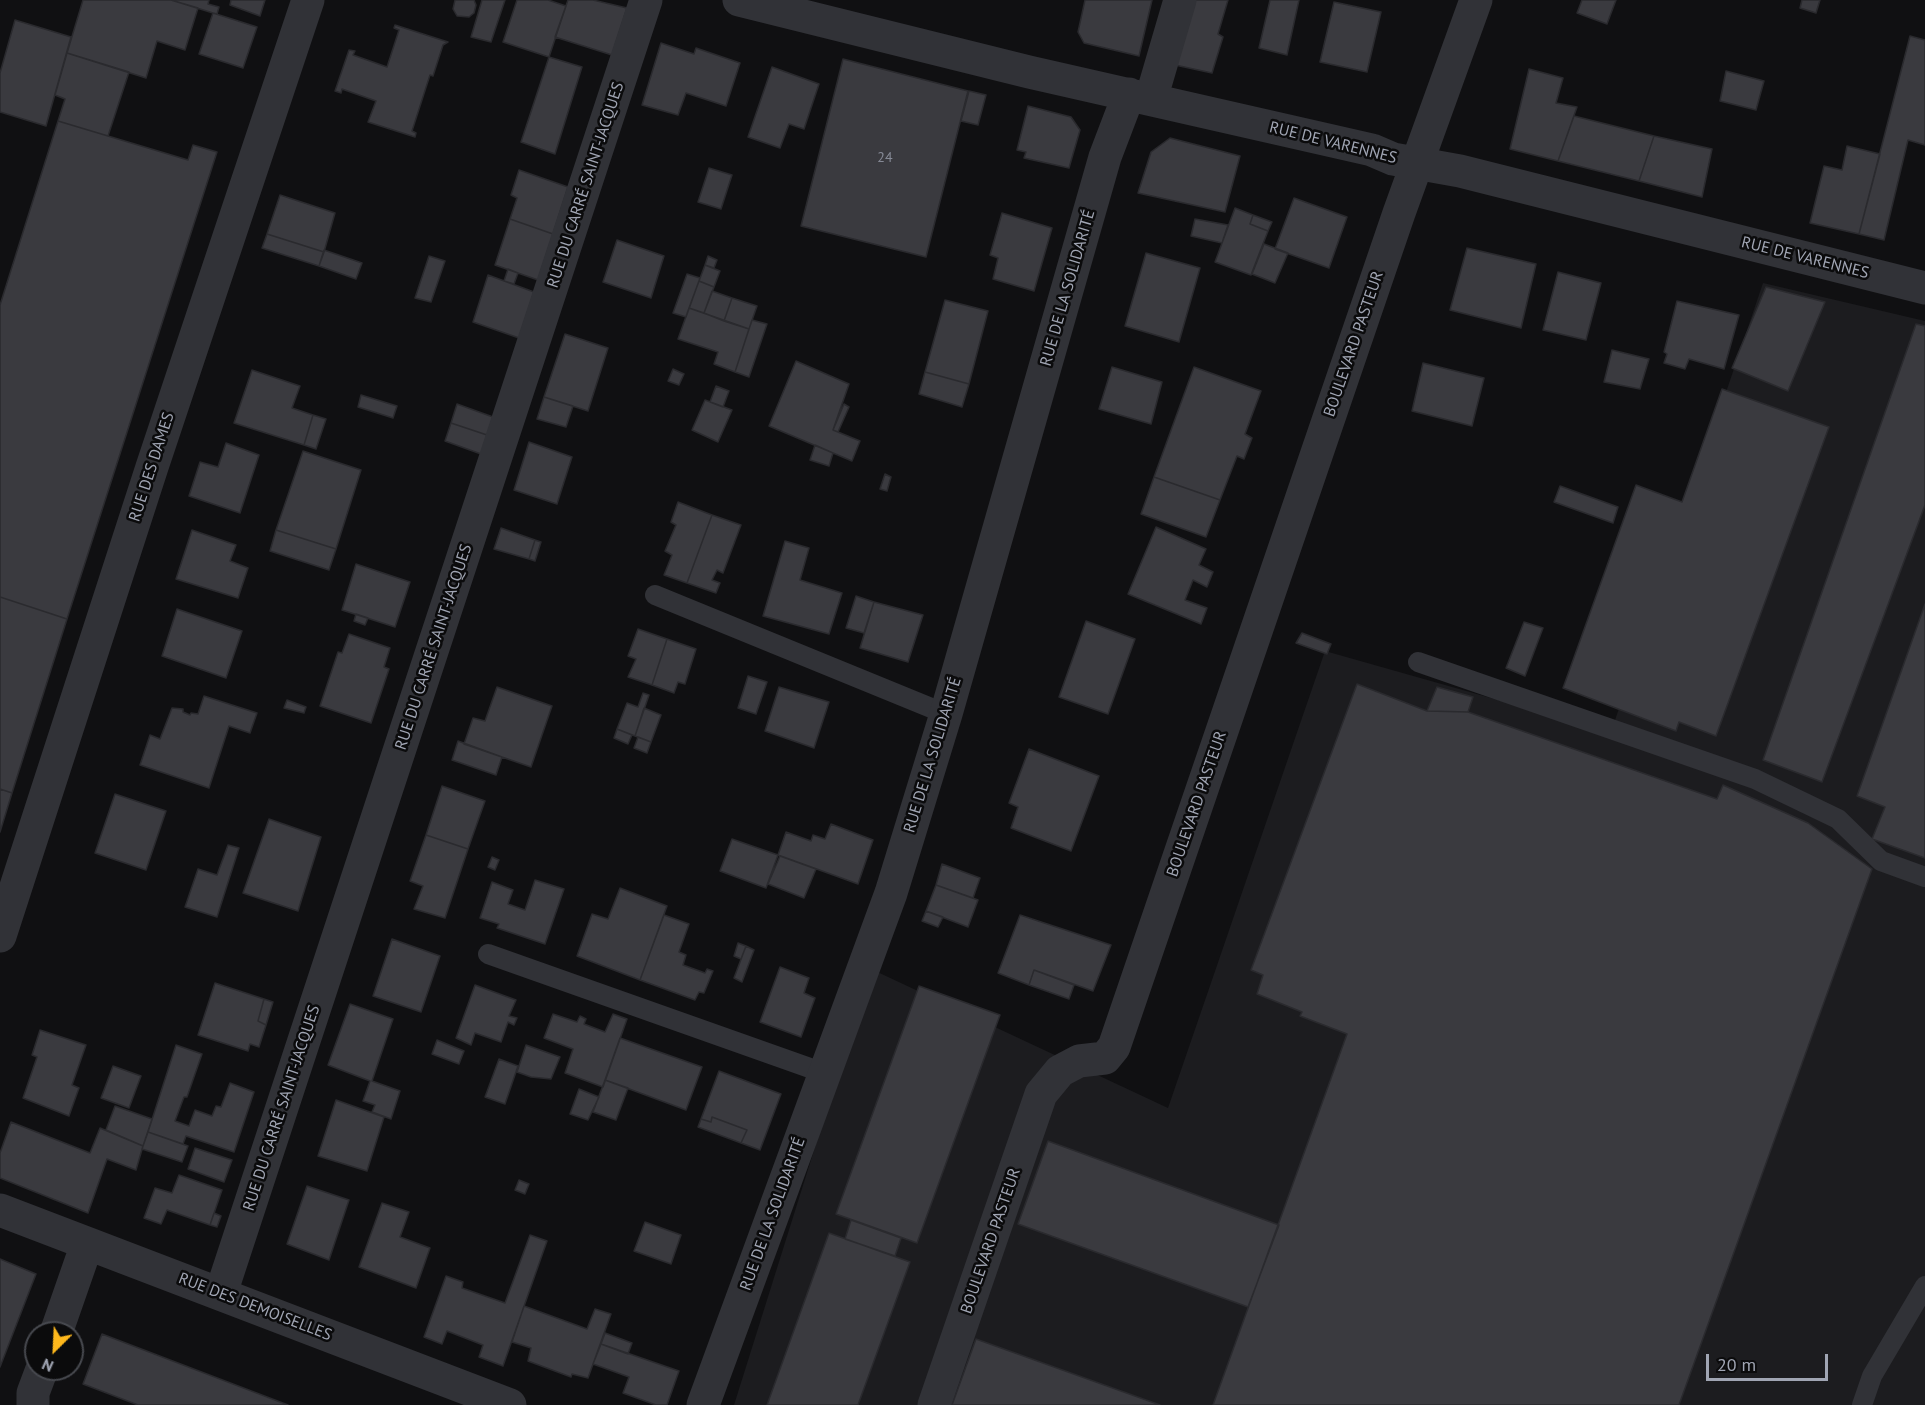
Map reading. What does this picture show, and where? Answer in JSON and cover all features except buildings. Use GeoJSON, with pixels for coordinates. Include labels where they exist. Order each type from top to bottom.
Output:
{"type":"FeatureCollection","features":[{"type":"Feature","properties":{"kind":"street","name":"RUE DES DAMES"},"geometry":{"type":"LineString","coordinates":[[0,936],[152,467],[308,0]]}},
{"type":"Feature","properties":{"kind":"street","name":"RUE DU CARRÉ SAINT-JACQUES"},"geometry":{"type":"LineString","coordinates":[[221,1293],[646,0]]}},
{"type":"Feature","properties":{"kind":"street","name":"RUE DE VARENNES"},"geometry":{"type":"LineString","coordinates":[[740,0],[1417,164],[1472,174],[1925,288]]}},
{"type":"Feature","properties":{"kind":"street","name":"RUE DE LA SOLIDARITÉ"},"geometry":{"type":"LineString","coordinates":[[703,1405],[891,893],[946,714],[1105,158],[1140,97],[1180,0]]}},
{"type":"Feature","properties":{"kind":"street"},"geometry":{"type":"LineString","coordinates":[[1417,164],[1476,0]]}},
{"type":"Feature","properties":{"kind":"street","name":"BOULEVARD PASTEUR"},"geometry":{"type":"LineString","coordinates":[[934,1405],[1041,1094],[1060,1071],[1079,1061],[1105,1058],[1114,1047],[1417,164]]}},
{"type":"Feature","properties":{"kind":"street","name":"RUE DES DEMOISELLES"},"geometry":{"type":"LineString","coordinates":[[0,1210],[510,1405]]}},
{"type":"Feature","properties":{"kind":"street"},"geometry":{"type":"LineString","coordinates":[[60,1321],[87,1244]]}},
{"type":"Feature","properties":{"kind":"street"},"geometry":{"type":"LineString","coordinates":[[33,1405],[33,1394],[38,1381]]}},
{"type":"Feature","properties":{"kind":"lane"},"geometry":{"type":"LineString","coordinates":[[655,595],[946,714]]}},
{"type":"Feature","properties":{"kind":"lane"},"geometry":{"type":"LineString","coordinates":[[1418,662],[1755,779],[1838,819],[1881,861],[1925,877]]}},
{"type":"Feature","properties":{"kind":"lane"},"geometry":{"type":"LineString","coordinates":[[488,954],[824,1072]]}},
{"type":"Feature","properties":{"kind":"lane"},"geometry":{"type":"LineString","coordinates":[[1862,1405],[1872,1376],[1925,1286]]}},
{"type":"Feature","properties":{"kind":"shaded area"},"geometry":{"type":"Polygon","coordinates":[[[1763,283],[1925,321],[1925,1405],[734,1405],[871,969],[1168,1108],[1325,651],[1611,732],[1763,283]]]}}]}
